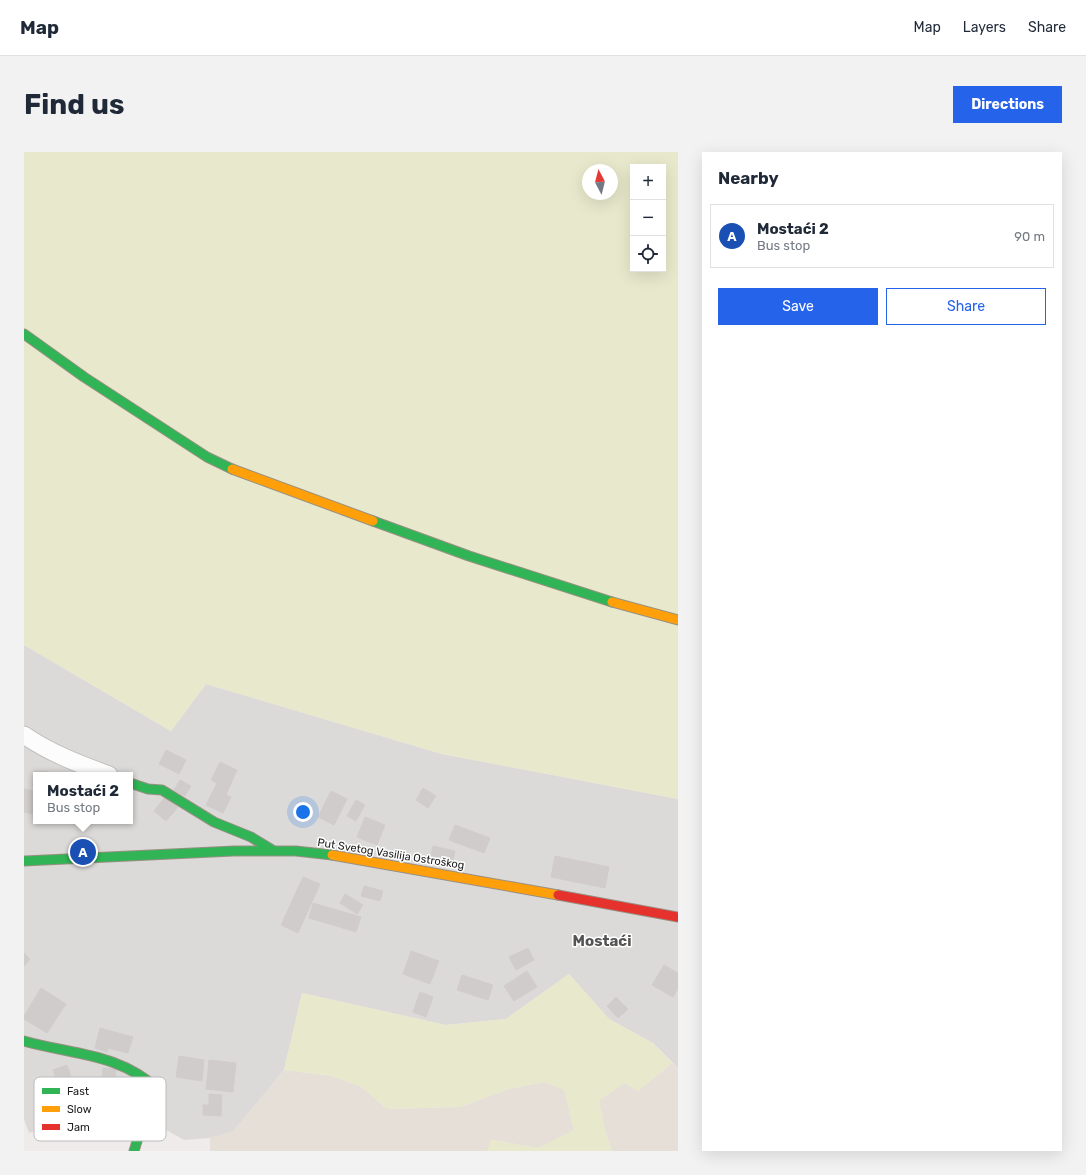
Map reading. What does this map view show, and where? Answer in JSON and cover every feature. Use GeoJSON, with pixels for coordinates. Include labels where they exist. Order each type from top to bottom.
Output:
{"type":"FeatureCollection","features":[{"type":"Feature","properties":{"kind":"street"},"geometry":{"type":"LineString","coordinates":[[24,334],[84,377],[207,457],[243,474],[469,556],[588,596],[678,620]]}},
{"type":"Feature","properties":{"kind":"street"},"geometry":{"type":"LineString","coordinates":[[24,735],[39,746],[64,758],[101,772]]}},
{"type":"Feature","properties":{"kind":"street"},"geometry":{"type":"LineString","coordinates":[[133,784],[148,789],[162,790],[214,822],[251,837],[274,851]]}},
{"type":"Feature","properties":{"kind":"street","name":"Put Svetog Vasilija Ostroškog"},"geometry":{"type":"LineString","coordinates":[[24,861],[296,851],[346,856],[678,917]]}},
{"type":"Feature","properties":{"kind":"street"},"geometry":{"type":"LineString","coordinates":[[24,1041],[114,1061],[136,1070],[146,1077]]}},
{"type":"Feature","properties":{"kind":"street"},"geometry":{"type":"LineString","coordinates":[[134,1151],[137,1141]]}},
{"type":"Feature","properties":{"kind":"shaded area"},"geometry":{"type":"Polygon","coordinates":[[[24,645],[171,731],[206,684],[442,754],[678,799],[678,1068],[653,1043],[609,1019],[569,974],[506,1019],[446,1025],[302,993],[284,1070],[233,1132],[210,1138],[184,1140],[166,1130],[166,1077],[34,1077],[34,1131],[29,1133],[24,1119],[24,645]]]}},
{"type":"Feature","properties":{"kind":"shaded area"},"geometry":{"type":"Polygon","coordinates":[[[672,1063],[678,1068],[678,1151],[612,1151],[605,1131],[599,1100],[625,1083],[638,1091],[672,1063]]]}},
{"type":"Feature","properties":{"kind":"shaded area"},"geometry":{"type":"Polygon","coordinates":[[[284,1070],[332,1076],[362,1087],[387,1109],[460,1107],[509,1089],[545,1082],[564,1089],[574,1130],[539,1148],[492,1140],[487,1151],[210,1151],[210,1138],[233,1131],[284,1070]]]}},
{"type":"Feature","properties":{"kind":"green space"},"geometry":{"type":"Polygon","coordinates":[[[24,152],[678,152],[678,799],[442,754],[206,684],[171,731],[24,645],[24,152]]]}},
{"type":"Feature","properties":{"kind":"green space"},"geometry":{"type":"Polygon","coordinates":[[[569,974],[609,1019],[653,1043],[672,1063],[638,1091],[625,1083],[599,1100],[605,1131],[612,1151],[487,1151],[491,1140],[539,1148],[574,1130],[564,1090],[545,1082],[509,1089],[460,1107],[387,1109],[362,1087],[332,1076],[284,1070],[302,993],[446,1025],[506,1019],[569,974]]]}},
{"type":"Feature","properties":{"kind":"building"},"geometry":{"type":"Polygon","coordinates":[[[166,750],[186,760],[179,774],[159,764],[166,750]]]}},
{"type":"Feature","properties":{"kind":"building"},"geometry":{"type":"Polygon","coordinates":[[[220,762],[237,770],[226,795],[231,797],[223,813],[206,805],[217,783],[211,780],[220,762]]]}},
{"type":"Feature","properties":{"kind":"building"},"geometry":{"type":"Polygon","coordinates":[[[180,780],[191,786],[185,796],[174,790],[180,780]]]}},
{"type":"Feature","properties":{"kind":"building"},"geometry":{"type":"Polygon","coordinates":[[[423,788],[436,796],[428,808],[416,800],[423,788]]]}},
{"type":"Feature","properties":{"kind":"building"},"geometry":{"type":"Polygon","coordinates":[[[24,789],[33,790],[33,814],[24,812],[24,789]]]}},
{"type":"Feature","properties":{"kind":"building"},"geometry":{"type":"Polygon","coordinates":[[[331,791],[347,799],[334,825],[318,817],[331,791]]]}},
{"type":"Feature","properties":{"kind":"building"},"geometry":{"type":"Polygon","coordinates":[[[165,797],[178,807],[166,821],[154,811],[165,797]]]}},
{"type":"Feature","properties":{"kind":"building"},"geometry":{"type":"Polygon","coordinates":[[[356,800],[365,805],[356,821],[347,816],[356,800]]]}},
{"type":"Feature","properties":{"kind":"building"},"geometry":{"type":"Polygon","coordinates":[[[365,817],[385,825],[377,845],[357,837],[365,817]]]}},
{"type":"Feature","properties":{"kind":"building"},"geometry":{"type":"Polygon","coordinates":[[[455,825],[490,838],[484,853],[449,840],[455,825]]]}},
{"type":"Feature","properties":{"kind":"building"},"geometry":{"type":"Polygon","coordinates":[[[433,846],[455,851],[452,864],[430,859],[433,846]]]}},
{"type":"Feature","properties":{"kind":"building"},"geometry":{"type":"Polygon","coordinates":[[[555,856],[609,867],[605,888],[551,877],[555,856]]]}},
{"type":"Feature","properties":{"kind":"building"},"geometry":{"type":"Polygon","coordinates":[[[303,877],[320,884],[298,933],[281,925],[303,877]]]}},
{"type":"Feature","properties":{"kind":"building"},"geometry":{"type":"Polygon","coordinates":[[[364,886],[383,891],[380,901],[361,896],[364,886]]]}},
{"type":"Feature","properties":{"kind":"building"},"geometry":{"type":"Polygon","coordinates":[[[345,894],[363,905],[357,914],[340,903],[345,894]]]}},
{"type":"Feature","properties":{"kind":"building"},"geometry":{"type":"Polygon","coordinates":[[[313,903],[361,917],[356,932],[309,918],[313,903]]]}},
{"type":"Feature","properties":{"kind":"building"},"geometry":{"type":"Polygon","coordinates":[[[528,948],[534,960],[516,970],[509,957],[528,948]]]}},
{"type":"Feature","properties":{"kind":"building"},"geometry":{"type":"Polygon","coordinates":[[[411,951],[439,961],[430,984],[403,974],[411,951]]]}},
{"type":"Feature","properties":{"kind":"building"},"geometry":{"type":"Polygon","coordinates":[[[24,953],[30,959],[24,966],[24,953]]]}},
{"type":"Feature","properties":{"kind":"building"},"geometry":{"type":"Polygon","coordinates":[[[664,965],[678,973],[678,988],[673,997],[652,985],[664,965]]]}},
{"type":"Feature","properties":{"kind":"building"},"geometry":{"type":"Polygon","coordinates":[[[527,971],[537,987],[514,1001],[504,986],[527,971]]]}},
{"type":"Feature","properties":{"kind":"building"},"geometry":{"type":"Polygon","coordinates":[[[462,975],[493,985],[488,1000],[457,990],[462,975]]]}},
{"type":"Feature","properties":{"kind":"building"},"geometry":{"type":"Polygon","coordinates":[[[41,988],[66,1004],[47,1033],[24,1019],[24,1016],[41,988]]]}},
{"type":"Feature","properties":{"kind":"building"},"geometry":{"type":"Polygon","coordinates":[[[420,992],[433,997],[426,1017],[413,1012],[420,992]]]}},
{"type":"Feature","properties":{"kind":"building"},"geometry":{"type":"Polygon","coordinates":[[[616,997],[628,1009],[618,1018],[607,1006],[616,997]]]}},
{"type":"Feature","properties":{"kind":"building"},"geometry":{"type":"Polygon","coordinates":[[[100,1028],[133,1037],[128,1053],[108,1048],[107,1052],[95,1048],[100,1028]]]}},
{"type":"Feature","properties":{"kind":"building"},"geometry":{"type":"Polygon","coordinates":[[[179,1056],[204,1060],[202,1081],[176,1077],[179,1056]]]}},
{"type":"Feature","properties":{"kind":"building"},"geometry":{"type":"Polygon","coordinates":[[[209,1060],[236,1063],[233,1092],[206,1089],[209,1060]]]}},
{"type":"Feature","properties":{"kind":"building"},"geometry":{"type":"Polygon","coordinates":[[[67,1065],[71,1077],[55,1077],[53,1070],[67,1065]]]}},
{"type":"Feature","properties":{"kind":"building"},"geometry":{"type":"Polygon","coordinates":[[[103,1068],[116,1069],[115,1077],[102,1077],[103,1068]]]}},
{"type":"Feature","properties":{"kind":"building"},"geometry":{"type":"Polygon","coordinates":[[[209,1094],[222,1095],[221,1116],[203,1115],[203,1105],[209,1105],[209,1094]]]}},
{"type":"Feature","properties":{"kind":"traffic: fast"},"geometry":{"type":"LineString","coordinates":[[24,334],[84,377],[207,457],[232,469]]}},
{"type":"Feature","properties":{"kind":"traffic: fast"},"geometry":{"type":"LineString","coordinates":[[373,521],[469,556],[612,602]]}},
{"type":"Feature","properties":{"kind":"traffic: fast"},"geometry":{"type":"LineString","coordinates":[[133,784],[148,789],[162,790],[214,822],[251,837],[274,851]]}},
{"type":"Feature","properties":{"kind":"traffic: fast"},"geometry":{"type":"LineString","coordinates":[[24,861],[234,851],[296,851],[332,855]]}},
{"type":"Feature","properties":{"kind":"traffic: fast"},"geometry":{"type":"LineString","coordinates":[[24,1041],[112,1062],[142,1077]]}},
{"type":"Feature","properties":{"kind":"traffic: fast"},"geometry":{"type":"LineString","coordinates":[[134,1151],[137,1141]]}},
{"type":"Feature","properties":{"kind":"traffic: slow"},"geometry":{"type":"LineString","coordinates":[[232,469],[373,521]]}},
{"type":"Feature","properties":{"kind":"traffic: slow"},"geometry":{"type":"LineString","coordinates":[[612,602],[678,620]]}},
{"type":"Feature","properties":{"kind":"traffic: slow"},"geometry":{"type":"LineString","coordinates":[[332,855],[558,895]]}},
{"type":"Feature","properties":{"kind":"traffic: jam"},"geometry":{"type":"LineString","coordinates":[[558,895],[678,917]]}},
{"type":"Feature","properties":{"kind":"place","name":"Mostaći 2"},"geometry":{"type":"Point","coordinates":[83,852]}},
{"type":"Feature","properties":{"kind":"district","name":"Mostaći"},"geometry":{"type":"Point","coordinates":[602,941]}}]}
